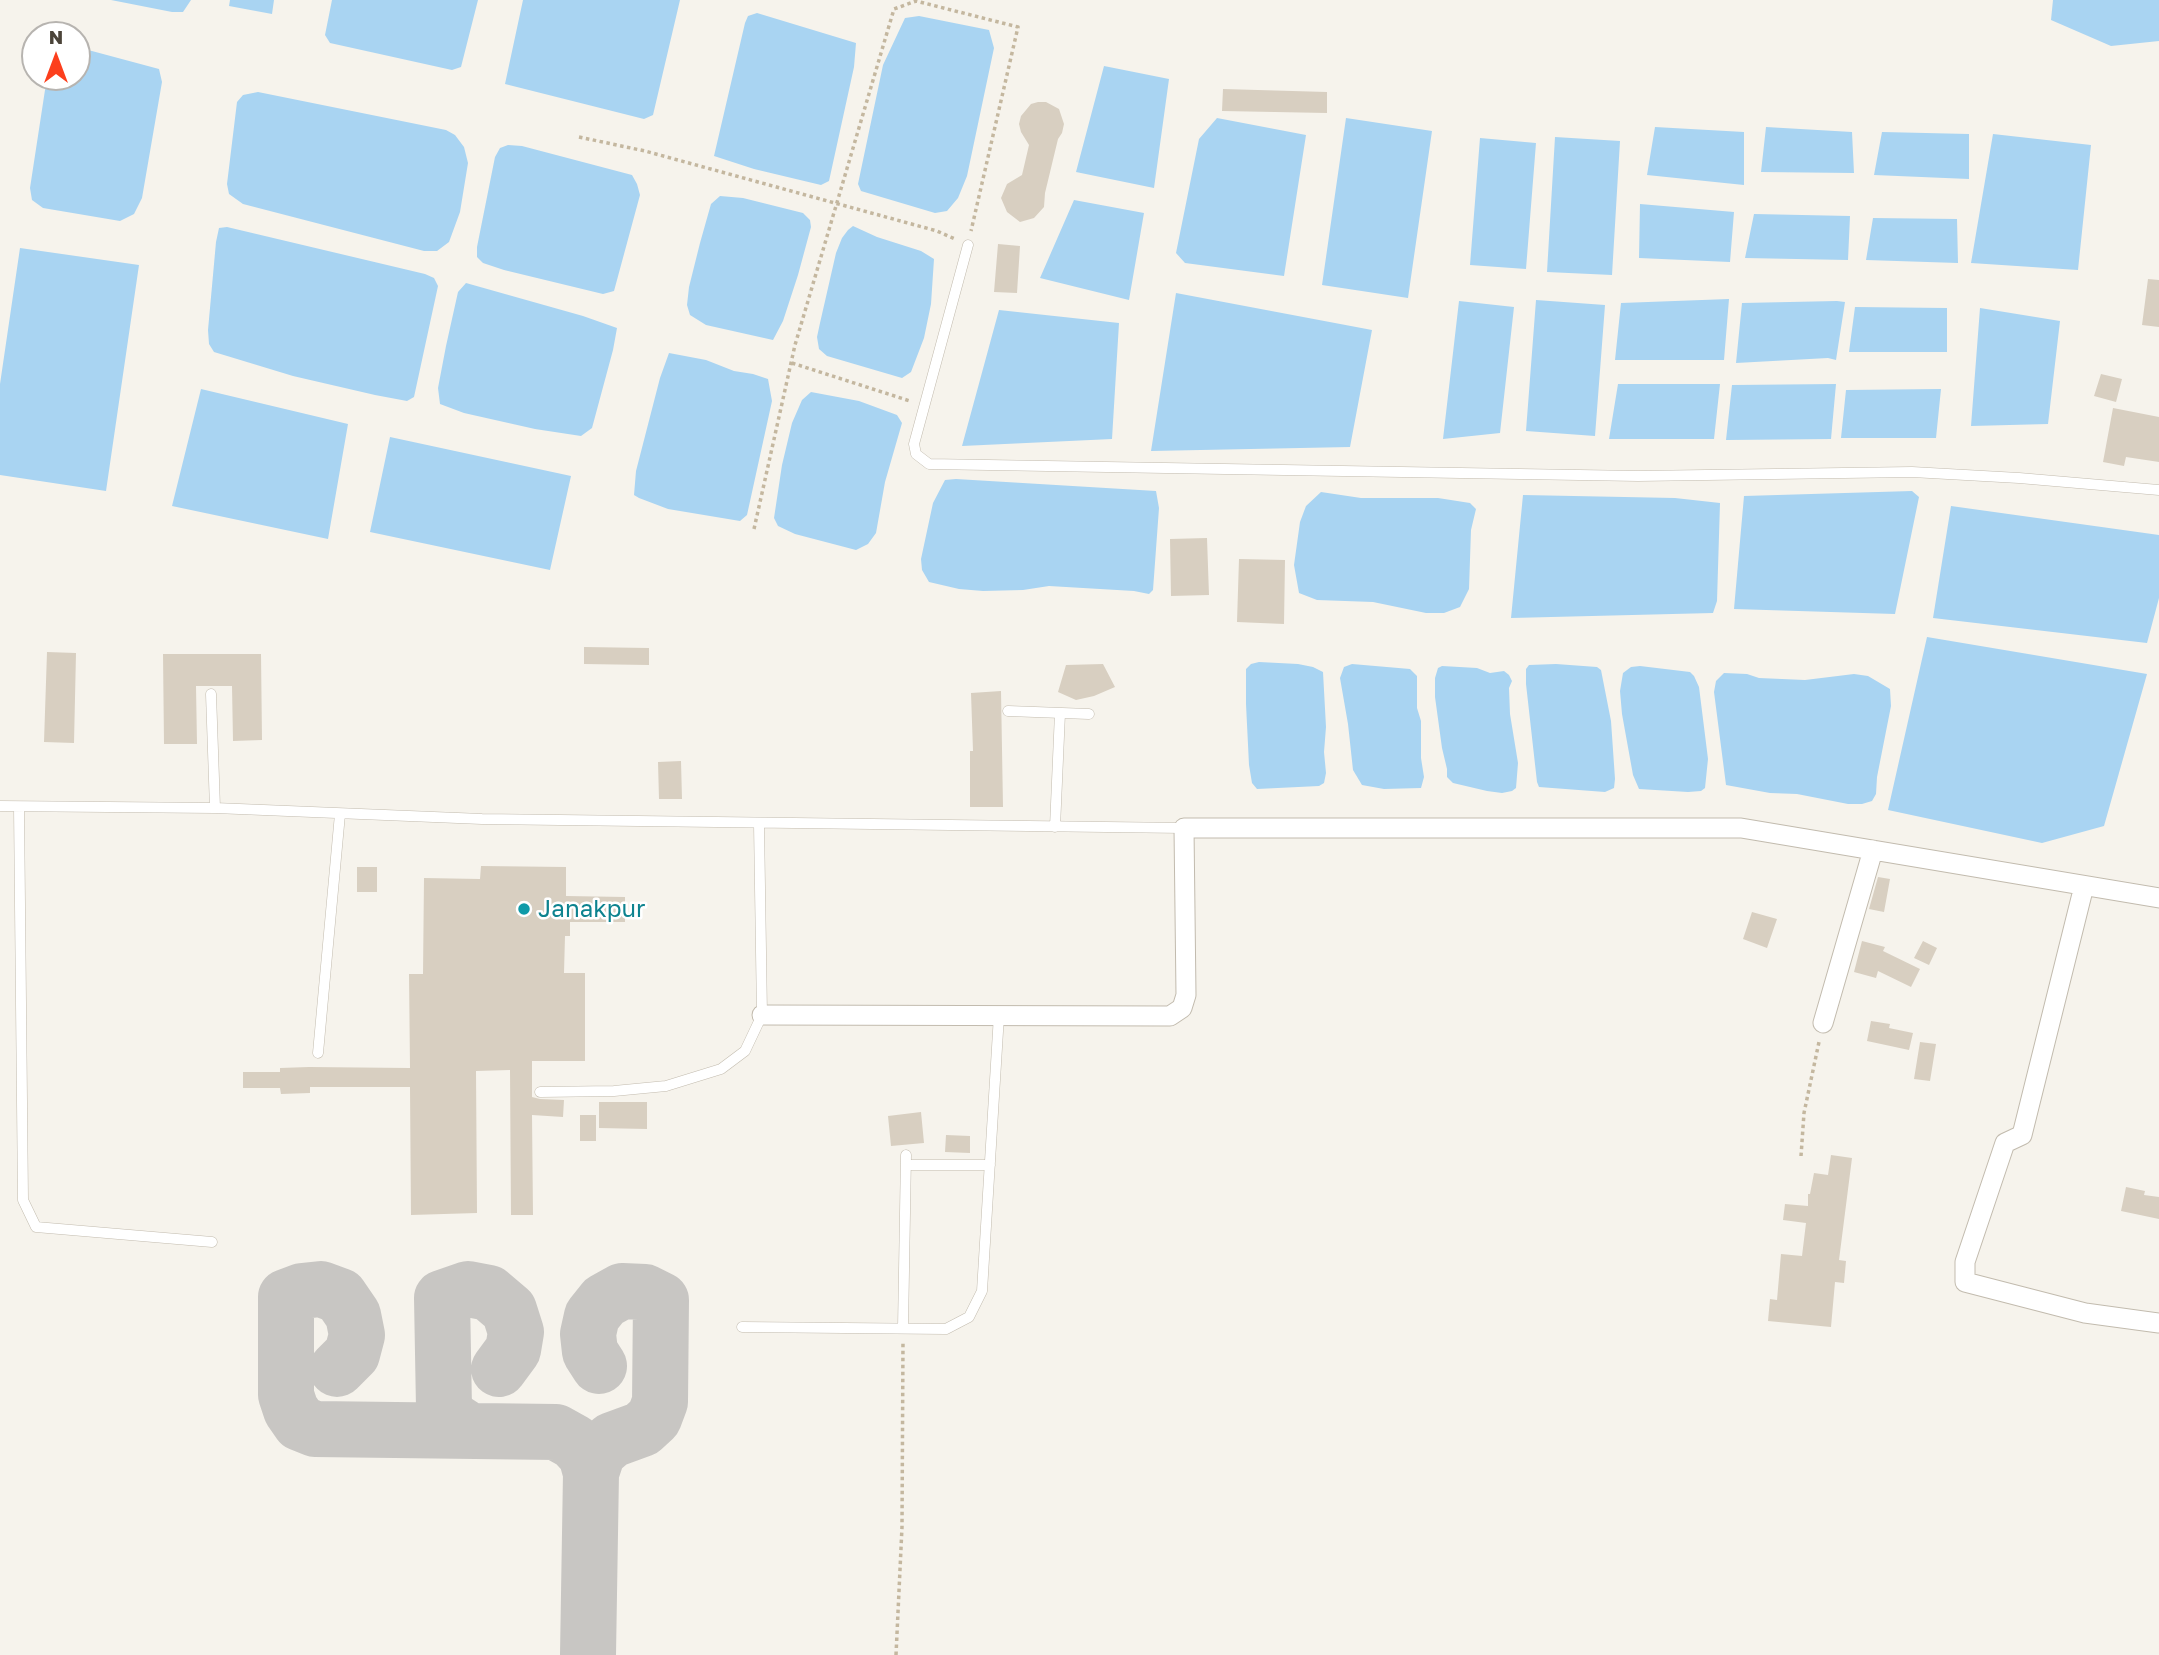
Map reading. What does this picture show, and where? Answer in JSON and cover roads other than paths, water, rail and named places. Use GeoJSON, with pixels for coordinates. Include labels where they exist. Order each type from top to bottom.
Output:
{"type":"FeatureCollection","features":[{"type":"Feature","properties":{"kind":"street"},"geometry":{"type":"LineString","coordinates":[[762,1015],[1170,1016],[1182,1008],[1186,995],[1184,828],[1741,828],[2159,898]]}},
{"type":"Feature","properties":{"kind":"street"},"geometry":{"type":"LineString","coordinates":[[1823,1023],[1873,850]]}},
{"type":"Feature","properties":{"kind":"street"},"geometry":{"type":"LineString","coordinates":[[2084,886],[2022,1135],[2005,1143],[1965,1262],[1965,1282],[2085,1313],[2159,1323]]}},
{"type":"Feature","properties":{"kind":"lane"},"geometry":{"type":"LineString","coordinates":[[968,245],[914,444],[916,454],[929,464],[1638,476],[1912,472],[2159,490]]}},
{"type":"Feature","properties":{"kind":"lane"},"geometry":{"type":"LineString","coordinates":[[211,694],[215,808]]}},
{"type":"Feature","properties":{"kind":"lane"},"geometry":{"type":"LineString","coordinates":[[1008,710],[1089,714]]}},
{"type":"Feature","properties":{"kind":"lane"},"geometry":{"type":"LineString","coordinates":[[1055,827],[1060,713]]}},
{"type":"Feature","properties":{"kind":"lane"},"geometry":{"type":"LineString","coordinates":[[0,806],[215,808],[482,820],[1184,828]]}},
{"type":"Feature","properties":{"kind":"lane"},"geometry":{"type":"LineString","coordinates":[[19,807],[23,1200],[36,1227],[212,1242]]}},
{"type":"Feature","properties":{"kind":"lane"},"geometry":{"type":"LineString","coordinates":[[318,1054],[340,814]]}},
{"type":"Feature","properties":{"kind":"lane"},"geometry":{"type":"LineString","coordinates":[[540,1092],[614,1091],[666,1086],[721,1069],[745,1051],[762,1015],[758,824]]}},
{"type":"Feature","properties":{"kind":"lane"},"geometry":{"type":"LineString","coordinates":[[742,1327],[946,1329],[969,1317],[982,1291],[999,1015]]}},
{"type":"Feature","properties":{"kind":"lane"},"geometry":{"type":"LineString","coordinates":[[903,1328],[906,1160],[990,1166]]}},
{"type":"Feature","properties":{"kind":"water"},"geometry":{"type":"Polygon","coordinates":[[[111,0],[191,0],[183,12],[172,12],[111,0]]]}},
{"type":"Feature","properties":{"kind":"water"},"geometry":{"type":"Polygon","coordinates":[[[230,0],[274,0],[272,14],[229,6],[230,0]]]}},
{"type":"Feature","properties":{"kind":"water"},"geometry":{"type":"Polygon","coordinates":[[[332,0],[478,0],[461,67],[452,70],[330,43],[325,35],[332,0]]]}},
{"type":"Feature","properties":{"kind":"water"},"geometry":{"type":"Polygon","coordinates":[[[523,0],[680,0],[653,115],[644,119],[505,84],[523,0]]]}},
{"type":"Feature","properties":{"kind":"water"},"geometry":{"type":"Polygon","coordinates":[[[2053,0],[2159,0],[2159,41],[2111,46],[2051,20],[2053,0]]]}},
{"type":"Feature","properties":{"kind":"water"},"geometry":{"type":"Polygon","coordinates":[[[757,13],[856,43],[854,67],[829,181],[821,185],[714,156],[745,23],[748,16],[757,13]]]}},
{"type":"Feature","properties":{"kind":"water"},"geometry":{"type":"Polygon","coordinates":[[[919,16],[989,30],[994,48],[967,176],[958,198],[947,211],[935,213],[861,191],[858,184],[883,65],[905,18],[919,16]]]}},
{"type":"Feature","properties":{"kind":"water"},"geometry":{"type":"Polygon","coordinates":[[[91,51],[159,69],[162,82],[142,198],[134,214],[120,221],[43,208],[32,200],[30,188],[45,91],[91,91],[91,51]]]}},
{"type":"Feature","properties":{"kind":"water"},"geometry":{"type":"Polygon","coordinates":[[[1104,66],[1169,79],[1154,188],[1076,172],[1104,66]]]}},
{"type":"Feature","properties":{"kind":"water"},"geometry":{"type":"Polygon","coordinates":[[[258,92],[446,130],[455,135],[464,147],[468,163],[460,212],[449,242],[437,251],[424,251],[243,204],[229,194],[227,184],[237,102],[243,95],[258,92]]]}},
{"type":"Feature","properties":{"kind":"water"},"geometry":{"type":"Polygon","coordinates":[[[1217,118],[1306,135],[1284,276],[1185,263],[1176,253],[1199,139],[1217,118]]]}},
{"type":"Feature","properties":{"kind":"water"},"geometry":{"type":"Polygon","coordinates":[[[1346,118],[1432,131],[1408,298],[1322,285],[1346,118]]]}},
{"type":"Feature","properties":{"kind":"water"},"geometry":{"type":"Polygon","coordinates":[[[1655,127],[1744,132],[1744,185],[1647,175],[1655,127]]]}},
{"type":"Feature","properties":{"kind":"water"},"geometry":{"type":"Polygon","coordinates":[[[1766,127],[1852,132],[1854,173],[1761,172],[1766,127]]]}},
{"type":"Feature","properties":{"kind":"water"},"geometry":{"type":"Polygon","coordinates":[[[1882,132],[1969,134],[1969,179],[1874,175],[1882,132]]]}},
{"type":"Feature","properties":{"kind":"water"},"geometry":{"type":"Polygon","coordinates":[[[1993,134],[2091,145],[2078,270],[1971,263],[1993,134]]]}},
{"type":"Feature","properties":{"kind":"water"},"geometry":{"type":"Polygon","coordinates":[[[1555,137],[1620,141],[1612,275],[1547,272],[1555,137]]]}},
{"type":"Feature","properties":{"kind":"water"},"geometry":{"type":"Polygon","coordinates":[[[1480,138],[1536,143],[1526,269],[1470,265],[1480,138]]]}},
{"type":"Feature","properties":{"kind":"water"},"geometry":{"type":"Polygon","coordinates":[[[508,145],[522,146],[632,175],[640,195],[614,291],[603,294],[504,270],[483,263],[477,257],[495,157],[500,148],[508,145]]]}},
{"type":"Feature","properties":{"kind":"water"},"geometry":{"type":"Polygon","coordinates":[[[720,196],[743,198],[803,213],[810,220],[811,227],[798,275],[783,321],[773,340],[706,325],[690,315],[687,305],[689,287],[700,243],[711,204],[720,196]]]}},
{"type":"Feature","properties":{"kind":"water"},"geometry":{"type":"Polygon","coordinates":[[[1074,200],[1144,213],[1129,300],[1040,278],[1074,200]]]}},
{"type":"Feature","properties":{"kind":"water"},"geometry":{"type":"Polygon","coordinates":[[[1640,204],[1734,212],[1730,262],[1639,258],[1640,204]]]}},
{"type":"Feature","properties":{"kind":"water"},"geometry":{"type":"Polygon","coordinates":[[[1754,214],[1850,216],[1848,260],[1745,258],[1754,214]]]}},
{"type":"Feature","properties":{"kind":"water"},"geometry":{"type":"Polygon","coordinates":[[[1873,218],[1957,219],[1958,263],[1866,260],[1873,218]]]}},
{"type":"Feature","properties":{"kind":"water"},"geometry":{"type":"Polygon","coordinates":[[[853,226],[921,251],[934,259],[931,304],[924,338],[911,372],[902,378],[827,356],[819,349],[817,337],[836,253],[842,238],[853,226]]]}},
{"type":"Feature","properties":{"kind":"water"},"geometry":{"type":"Polygon","coordinates":[[[227,227],[434,278],[438,286],[414,397],[407,401],[375,395],[293,376],[214,352],[209,344],[208,330],[216,242],[219,228],[227,227]]]}},
{"type":"Feature","properties":{"kind":"water"},"geometry":{"type":"Polygon","coordinates":[[[20,248],[139,265],[106,491],[0,475],[0,384],[20,248]]]}},
{"type":"Feature","properties":{"kind":"water"},"geometry":{"type":"Polygon","coordinates":[[[466,283],[617,328],[592,428],[581,436],[535,429],[464,413],[440,404],[438,388],[446,346],[458,292],[466,283]]]}},
{"type":"Feature","properties":{"kind":"water"},"geometry":{"type":"Polygon","coordinates":[[[1176,293],[1372,330],[1350,447],[1151,451],[1176,293]]]}},
{"type":"Feature","properties":{"kind":"water"},"geometry":{"type":"Polygon","coordinates":[[[1729,299],[1724,360],[1615,360],[1621,303],[1729,299]]]}},
{"type":"Feature","properties":{"kind":"water"},"geometry":{"type":"Polygon","coordinates":[[[1536,300],[1605,305],[1595,436],[1526,431],[1536,300]]]}},
{"type":"Feature","properties":{"kind":"water"},"geometry":{"type":"Polygon","coordinates":[[[1459,301],[1514,307],[1500,433],[1443,439],[1459,301]]]}},
{"type":"Feature","properties":{"kind":"water"},"geometry":{"type":"Polygon","coordinates":[[[1845,302],[1836,360],[1828,358],[1736,363],[1742,303],[1845,302]]]}},
{"type":"Feature","properties":{"kind":"water"},"geometry":{"type":"Polygon","coordinates":[[[1855,307],[1947,308],[1947,352],[1849,352],[1855,307]]]}},
{"type":"Feature","properties":{"kind":"water"},"geometry":{"type":"Polygon","coordinates":[[[1980,308],[2060,321],[2048,424],[1971,426],[1980,308]]]}},
{"type":"Feature","properties":{"kind":"water"},"geometry":{"type":"Polygon","coordinates":[[[999,310],[1119,323],[1112,439],[962,446],[999,310]]]}},
{"type":"Feature","properties":{"kind":"water"},"geometry":{"type":"Polygon","coordinates":[[[669,353],[706,360],[734,371],[768,379],[772,401],[747,515],[740,521],[668,509],[634,495],[636,471],[669,353]]]}},
{"type":"Feature","properties":{"kind":"water"},"geometry":{"type":"Polygon","coordinates":[[[1618,384],[1720,384],[1714,439],[1609,439],[1618,384]]]}},
{"type":"Feature","properties":{"kind":"water"},"geometry":{"type":"Polygon","coordinates":[[[1836,384],[1831,439],[1726,440],[1732,385],[1836,384]]]}},
{"type":"Feature","properties":{"kind":"water"},"geometry":{"type":"Polygon","coordinates":[[[201,389],[348,424],[328,539],[172,506],[201,389]]]}},
{"type":"Feature","properties":{"kind":"water"},"geometry":{"type":"Polygon","coordinates":[[[1941,389],[1936,438],[1841,438],[1846,390],[1941,389]]]}},
{"type":"Feature","properties":{"kind":"water"},"geometry":{"type":"Polygon","coordinates":[[[811,392],[859,401],[897,415],[902,423],[885,482],[876,533],[868,544],[856,550],[795,534],[778,526],[774,518],[792,423],[802,400],[811,392]]]}},
{"type":"Feature","properties":{"kind":"water"},"geometry":{"type":"Polygon","coordinates":[[[390,437],[571,476],[550,570],[370,532],[390,437]]]}},
{"type":"Feature","properties":{"kind":"water"},"geometry":{"type":"Polygon","coordinates":[[[945,480],[1156,491],[1159,508],[1153,590],[1149,594],[1049,586],[983,591],[929,582],[922,570],[921,559],[933,503],[945,480]]]}},
{"type":"Feature","properties":{"kind":"water"},"geometry":{"type":"Polygon","coordinates":[[[1912,491],[1919,497],[1895,614],[1734,609],[1744,496],[1912,491]]]}},
{"type":"Feature","properties":{"kind":"water"},"geometry":{"type":"Polygon","coordinates":[[[1321,492],[1361,498],[1438,498],[1470,503],[1476,509],[1471,530],[1469,589],[1460,607],[1444,613],[1426,613],[1373,602],[1317,600],[1299,593],[1294,565],[1300,522],[1306,506],[1321,492]]]}},
{"type":"Feature","properties":{"kind":"water"},"geometry":{"type":"Polygon","coordinates":[[[1523,495],[1675,498],[1720,503],[1717,601],[1713,613],[1511,618],[1523,495]]]}},
{"type":"Feature","properties":{"kind":"water"},"geometry":{"type":"Polygon","coordinates":[[[1951,506],[2159,535],[2159,598],[2147,643],[1933,618],[1951,506]]]}},
{"type":"Feature","properties":{"kind":"water"},"geometry":{"type":"Polygon","coordinates":[[[1927,637],[2147,674],[2104,826],[2042,843],[1888,810],[1927,637]]]}},
{"type":"Feature","properties":{"kind":"water"},"geometry":{"type":"Polygon","coordinates":[[[1259,662],[1298,664],[1323,672],[1326,773],[1324,783],[1319,786],[1257,789],[1252,783],[1246,669],[1259,662]]]}},
{"type":"Feature","properties":{"kind":"water"},"geometry":{"type":"Polygon","coordinates":[[[1352,664],[1410,669],[1417,676],[1417,708],[1421,721],[1424,777],[1421,788],[1384,789],[1362,785],[1353,770],[1340,678],[1344,667],[1352,664]]]}},
{"type":"Feature","properties":{"kind":"water"},"geometry":{"type":"Polygon","coordinates":[[[1529,665],[1597,667],[1601,670],[1611,721],[1615,779],[1614,788],[1605,792],[1539,787],[1537,782],[1526,669],[1529,665]]]}},
{"type":"Feature","properties":{"kind":"water"},"geometry":{"type":"Polygon","coordinates":[[[1631,667],[1690,672],[1694,676],[1699,687],[1708,759],[1705,788],[1701,791],[1639,789],[1633,775],[1620,691],[1623,673],[1631,667]]]}},
{"type":"Feature","properties":{"kind":"water"},"geometry":{"type":"Polygon","coordinates":[[[1438,668],[1477,668],[1490,673],[1504,671],[1509,675],[1512,681],[1509,688],[1510,714],[1518,763],[1516,788],[1512,791],[1487,791],[1453,783],[1447,777],[1435,697],[1435,678],[1438,668]]]}},
{"type":"Feature","properties":{"kind":"water"},"geometry":{"type":"Polygon","coordinates":[[[1724,673],[1805,680],[1854,674],[1868,676],[1890,689],[1891,706],[1876,794],[1872,801],[1848,804],[1726,785],[1714,692],[1716,681],[1724,673]]]}},
{"type":"Feature","properties":{"kind":"place","name":"Janakpur"},"geometry":{"type":"Point","coordinates":[524,909]}}]}
